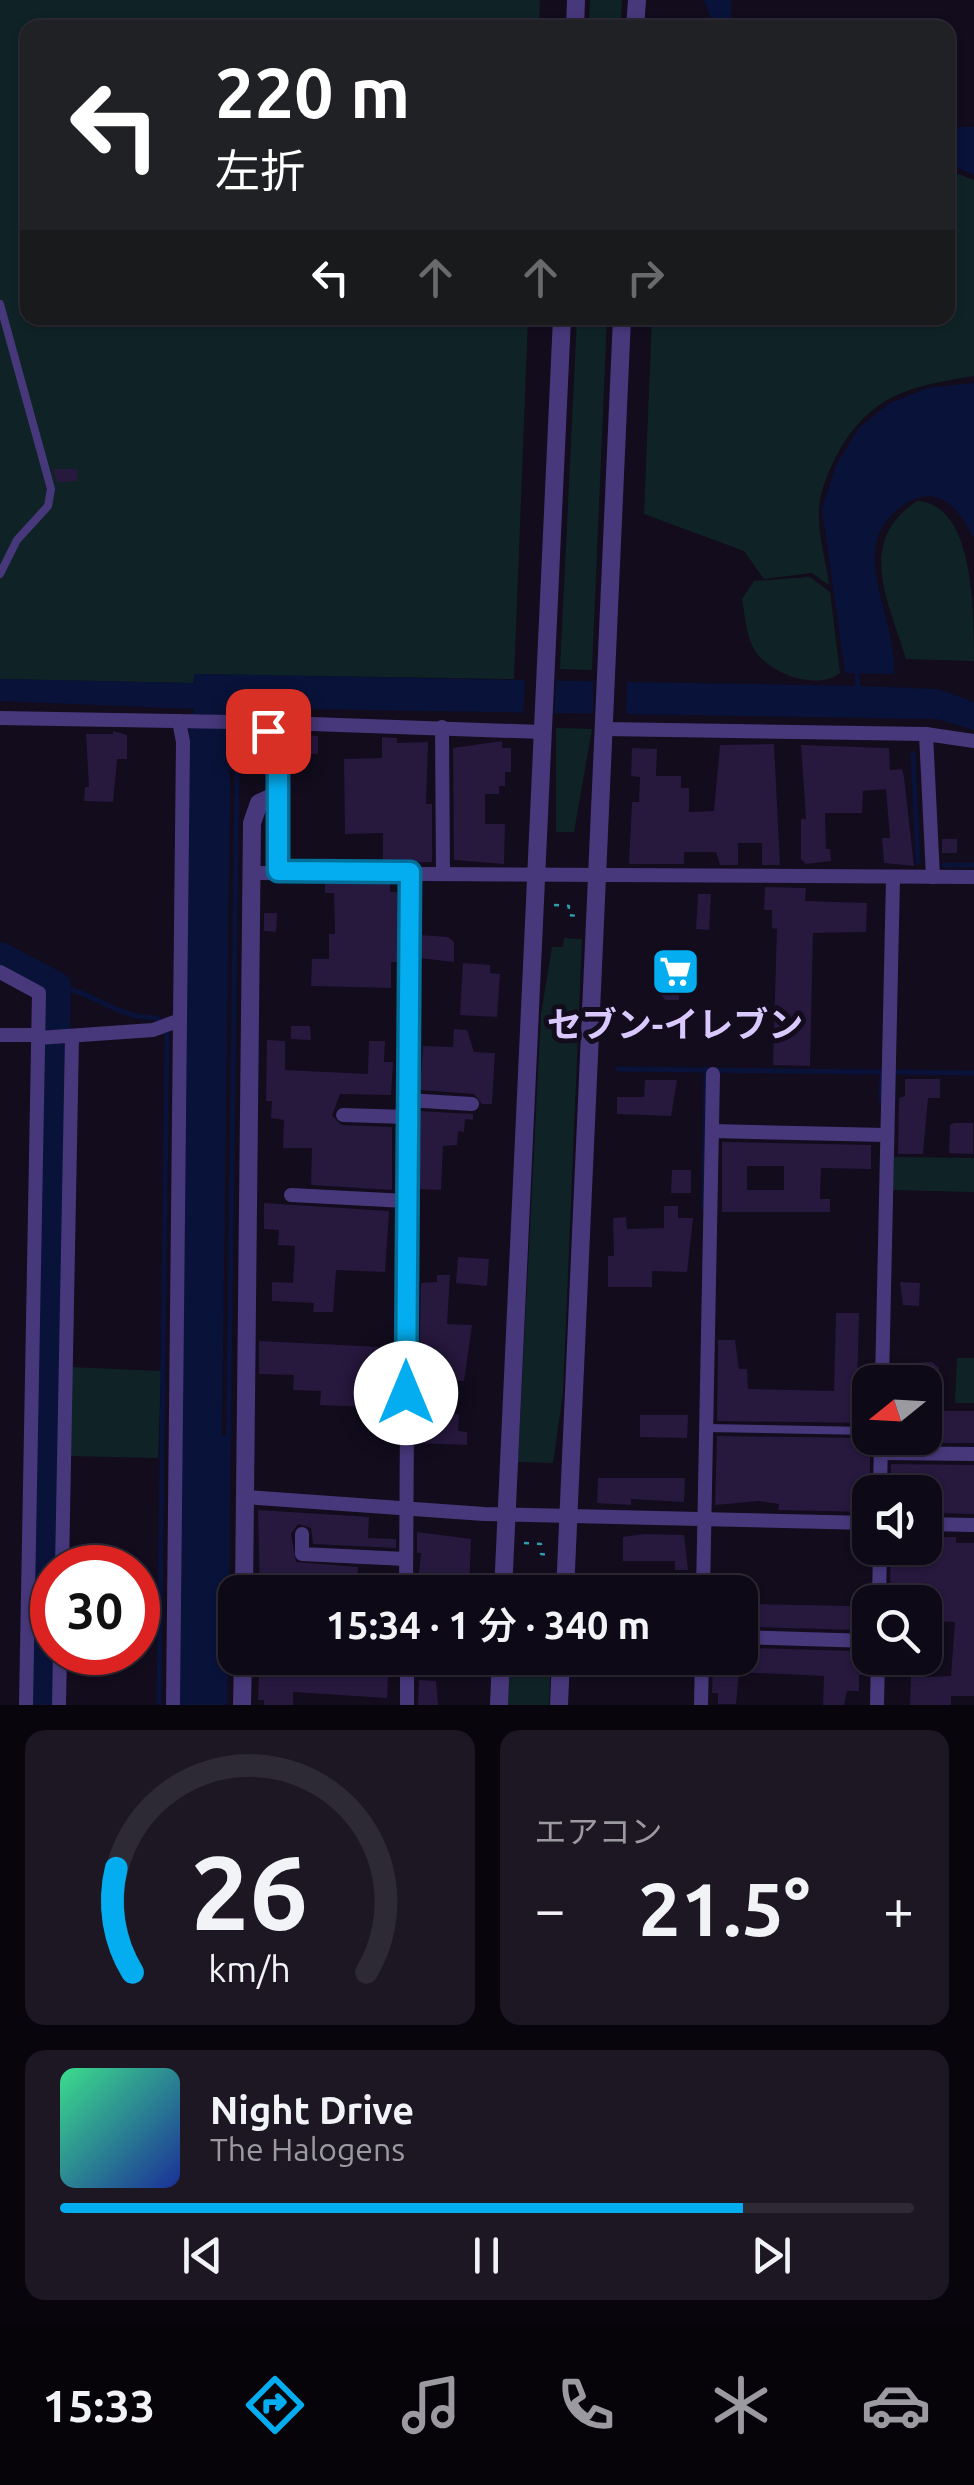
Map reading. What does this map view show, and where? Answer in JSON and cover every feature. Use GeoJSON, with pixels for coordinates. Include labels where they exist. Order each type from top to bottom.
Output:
{"type":"FeatureCollection","features":[{"type":"Feature","properties":{"kind":"street"},"geometry":{"type":"LineString","coordinates":[[505,1575],[562,325]]}},
{"type":"Feature","properties":{"kind":"street"},"geometry":{"type":"LineString","coordinates":[[566,1575],[622,325]]}},
{"type":"Feature","properties":{"kind":"street"},"geometry":{"type":"LineString","coordinates":[[0,718],[232,722],[268,731],[284,723],[542,726]]}},
{"type":"Feature","properties":{"kind":"street"},"geometry":{"type":"LineString","coordinates":[[173,1705],[169,1025],[185,721]]}},
{"type":"Feature","properties":{"kind":"street"},"geometry":{"type":"LineString","coordinates":[[604,725],[926,734],[974,740]]}},
{"type":"Feature","properties":{"kind":"street"},"geometry":{"type":"LineString","coordinates":[[442,727],[443,872]]}},
{"type":"Feature","properties":{"kind":"street"},"geometry":{"type":"LineString","coordinates":[[268,731],[278,751],[278,871]]}},
{"type":"Feature","properties":{"kind":"street"},"geometry":{"type":"LineString","coordinates":[[926,734],[933,877]]}},
{"type":"Feature","properties":{"kind":"street"},"geometry":{"type":"LineString","coordinates":[[244,1575],[252,873],[255,808],[277,796]]}},
{"type":"Feature","properties":{"kind":"street"},"geometry":{"type":"LineString","coordinates":[[406,1575],[410,872]]}},
{"type":"Feature","properties":{"kind":"street"},"geometry":{"type":"LineString","coordinates":[[252,873],[974,876]]}},
{"type":"Feature","properties":{"kind":"street"},"geometry":{"type":"LineString","coordinates":[[882,1365],[893,878]]}},
{"type":"Feature","properties":{"kind":"street"},"geometry":{"type":"LineString","coordinates":[[0,972],[39,993],[26,1705]]}},
{"type":"Feature","properties":{"kind":"street"},"geometry":{"type":"LineString","coordinates":[[0,1035],[69,1038],[169,1025]]}},
{"type":"Feature","properties":{"kind":"street"},"geometry":{"type":"LineString","coordinates":[[62,1545],[69,1038]]}},
{"type":"Feature","properties":{"kind":"street"},"geometry":{"type":"LineString","coordinates":[[703,1575],[713,1074]]}},
{"type":"Feature","properties":{"kind":"street"},"geometry":{"type":"LineString","coordinates":[[407,1100],[472,1104]]}},
{"type":"Feature","properties":{"kind":"street"},"geometry":{"type":"LineString","coordinates":[[343,1115],[407,1116]]}},
{"type":"Feature","properties":{"kind":"street"},"geometry":{"type":"LineString","coordinates":[[712,1130],[886,1135]]}},
{"type":"Feature","properties":{"kind":"street"},"geometry":{"type":"LineString","coordinates":[[291,1195],[406,1201]]}},
{"type":"Feature","properties":{"kind":"street"},"geometry":{"type":"LineString","coordinates":[[942,1451],[974,1454]]}},
{"type":"Feature","properties":{"kind":"street"},"geometry":{"type":"LineString","coordinates":[[245,1497],[507,1514],[852,1523]]}},
{"type":"Feature","properties":{"kind":"street"},"geometry":{"type":"LineString","coordinates":[[942,1524],[974,1525]]}},
{"type":"Feature","properties":{"kind":"street"},"geometry":{"type":"LineString","coordinates":[[302,1534],[302,1554],[406,1560]]}},
{"type":"Feature","properties":{"kind":"street"},"geometry":{"type":"LineString","coordinates":[[758,1637],[852,1640]]}},
{"type":"Feature","properties":{"kind":"street"},"geometry":{"type":"LineString","coordinates":[[59,1705],[60,1675]]}},
{"type":"Feature","properties":{"kind":"street"},"geometry":{"type":"LineString","coordinates":[[242,1705],[243,1675]]}},
{"type":"Feature","properties":{"kind":"street"},"geometry":{"type":"LineString","coordinates":[[408,1675],[408,1705]]}},
{"type":"Feature","properties":{"kind":"street"},"geometry":{"type":"LineString","coordinates":[[499,1705],[500,1675]]}},
{"type":"Feature","properties":{"kind":"street"},"geometry":{"type":"LineString","coordinates":[[559,1705],[560,1675]]}},
{"type":"Feature","properties":{"kind":"street"},"geometry":{"type":"LineString","coordinates":[[701,1705],[702,1675]]}},
{"type":"Feature","properties":{"kind":"street"},"geometry":{"type":"LineString","coordinates":[[877,1705],[878,1675]]}},
{"type":"Feature","properties":{"kind":"lane"},"geometry":{"type":"LineString","coordinates":[[0,304],[51,498],[17,540],[0,574]]}},
{"type":"Feature","properties":{"kind":"lane"},"geometry":{"type":"LineString","coordinates":[[706,1428],[852,1431]]}},
{"type":"Feature","properties":{"kind":"path"},"geometry":{"type":"LineString","coordinates":[[554,905],[569,906],[568,915],[586,916]]}},
{"type":"Feature","properties":{"kind":"path"},"geometry":{"type":"LineString","coordinates":[[524,1543],[542,1544],[541,1554],[559,1556]]}},
{"type":"Feature","properties":{"kind":"green space"},"geometry":{"type":"Polygon","coordinates":[[[0,0],[540,0],[539,20],[20,20],[20,325],[528,325],[514,679],[195,674],[194,683],[0,679],[0,0]]]}},
{"type":"Feature","properties":{"kind":"green space"},"geometry":{"type":"Polygon","coordinates":[[[590,0],[622,0],[621,20],[589,20],[590,0]]]}},
{"type":"Feature","properties":{"kind":"green space"},"geometry":{"type":"Polygon","coordinates":[[[955,173],[974,180],[974,376],[896,396],[880,404],[852,432],[832,464],[820,501],[819,527],[829,585],[812,573],[764,579],[744,551],[644,514],[652,325],[955,325],[955,173]]]}},
{"type":"Feature","properties":{"kind":"green space"},"geometry":{"type":"Polygon","coordinates":[[[577,325],[607,325],[592,670],[560,669],[577,325]]]}},
{"type":"Feature","properties":{"kind":"green space"},"geometry":{"type":"Polygon","coordinates":[[[917,501],[936,507],[950,520],[960,539],[971,588],[974,661],[906,659],[886,595],[882,554],[898,517],[917,501]]]}},
{"type":"Feature","properties":{"kind":"green space"},"geometry":{"type":"Polygon","coordinates":[[[810,577],[830,592],[840,673],[819,680],[795,678],[763,660],[750,640],[742,599],[754,581],[810,577]]]}},
{"type":"Feature","properties":{"kind":"green space"},"geometry":{"type":"Polygon","coordinates":[[[556,728],[592,729],[574,832],[556,832],[556,728]]]}},
{"type":"Feature","properties":{"kind":"green space"},"geometry":{"type":"Polygon","coordinates":[[[564,938],[582,939],[563,1393],[553,1463],[518,1462],[541,1014],[552,947],[563,947],[564,938]]]}},
{"type":"Feature","properties":{"kind":"green space"},"geometry":{"type":"Polygon","coordinates":[[[894,1157],[974,1158],[974,1192],[893,1190],[894,1157]]]}},
{"type":"Feature","properties":{"kind":"green space"},"geometry":{"type":"Polygon","coordinates":[[[957,1358],[974,1358],[974,1403],[955,1403],[957,1358]]]}},
{"type":"Feature","properties":{"kind":"green space"},"geometry":{"type":"Polygon","coordinates":[[[69,1367],[161,1371],[158,1458],[68,1456],[69,1367]]]}},
{"type":"Feature","properties":{"kind":"green space"},"geometry":{"type":"Polygon","coordinates":[[[509,1675],[550,1675],[549,1705],[508,1705],[509,1675]]]}},
{"type":"Feature","properties":{"kind":"shaded area"},"geometry":{"type":"Polygon","coordinates":[[[704,0],[731,0],[731,20],[711,20],[704,0]]]}},
{"type":"Feature","properties":{"kind":"shaded area"},"geometry":{"type":"Polygon","coordinates":[[[955,127],[974,127],[974,175],[955,167],[955,127]]]}},
{"type":"Feature","properties":{"kind":"shaded area"},"geometry":{"type":"Polygon","coordinates":[[[974,383],[974,538],[955,509],[938,498],[920,497],[894,512],[878,536],[875,567],[891,639],[894,674],[845,673],[822,509],[836,465],[859,428],[888,404],[927,388],[974,383]]]}},
{"type":"Feature","properties":{"kind":"shaded area"},"geometry":{"type":"Polygon","coordinates":[[[194,674],[858,686],[938,689],[974,702],[974,730],[937,719],[231,708],[222,1434],[227,1436],[225,1575],[218,1575],[218,1675],[223,1675],[223,1705],[180,1705],[189,727],[194,709],[0,701],[0,679],[193,683],[194,674]]]}},
{"type":"Feature","properties":{"kind":"pier"},"geometry":{"type":"Polygon","coordinates":[[[594,676],[627,677],[626,719],[593,718],[594,676]]]}},
{"type":"Feature","properties":{"kind":"pier"},"geometry":{"type":"Polygon","coordinates":[[[525,678],[556,679],[554,718],[523,717],[525,678]]]}},
{"type":"Feature","properties":{"kind":"building"},"geometry":{"type":"Polygon","coordinates":[[[53,469],[77,469],[77,481],[57,482],[53,469]]]}},
{"type":"Feature","properties":{"kind":"building"},"geometry":{"type":"Polygon","coordinates":[[[113,731],[127,735],[127,759],[117,759],[113,802],[84,801],[85,787],[89,787],[86,734],[113,731]]]}},
{"type":"Feature","properties":{"kind":"building"},"geometry":{"type":"Polygon","coordinates":[[[291,735],[318,736],[318,754],[291,753],[291,735]]]}},
{"type":"Feature","properties":{"kind":"building"},"geometry":{"type":"Polygon","coordinates":[[[382,737],[397,738],[397,743],[428,742],[426,804],[432,804],[432,862],[383,863],[383,833],[345,834],[344,759],[382,758],[382,737]]]}},
{"type":"Feature","properties":{"kind":"building"},"geometry":{"type":"Polygon","coordinates":[[[502,741],[502,748],[511,748],[511,772],[505,772],[505,786],[499,786],[499,794],[485,794],[485,824],[505,824],[504,864],[454,860],[453,748],[502,741]]]}},
{"type":"Feature","properties":{"kind":"building"},"geometry":{"type":"Polygon","coordinates":[[[774,744],[780,865],[762,865],[762,843],[738,843],[738,865],[720,865],[716,852],[684,852],[684,864],[629,864],[632,802],[639,802],[640,777],[631,776],[632,748],[657,749],[656,776],[681,776],[681,788],[689,788],[689,812],[714,811],[720,745],[774,744]]]}},
{"type":"Feature","properties":{"kind":"building"},"geometry":{"type":"Polygon","coordinates":[[[801,745],[889,748],[890,770],[902,769],[904,777],[914,866],[884,863],[882,838],[890,838],[886,789],[863,791],[862,813],[825,813],[826,849],[830,849],[831,861],[806,864],[801,859],[801,819],[806,819],[801,745]]]}},
{"type":"Feature","properties":{"kind":"building"},"geometry":{"type":"Polygon","coordinates":[[[942,839],[957,839],[957,853],[942,853],[942,839]]]}},
{"type":"Feature","properties":{"kind":"building"},"geometry":{"type":"Polygon","coordinates":[[[325,884],[390,884],[390,892],[397,892],[399,962],[391,962],[391,988],[311,986],[312,959],[329,959],[329,934],[335,934],[334,893],[325,893],[325,884]]]}},
{"type":"Feature","properties":{"kind":"building"},"geometry":{"type":"Polygon","coordinates":[[[765,887],[806,888],[805,901],[867,903],[866,932],[813,933],[810,1066],[773,1065],[777,929],[772,928],[772,910],[764,910],[765,887]]]}},
{"type":"Feature","properties":{"kind":"building"},"geometry":{"type":"Polygon","coordinates":[[[698,894],[711,894],[709,930],[696,929],[698,894]]]}},
{"type":"Feature","properties":{"kind":"building"},"geometry":{"type":"Polygon","coordinates":[[[264,913],[277,913],[276,932],[264,931],[264,913]]]}},
{"type":"Feature","properties":{"kind":"building"},"geometry":{"type":"Polygon","coordinates":[[[420,935],[448,937],[454,942],[454,962],[420,958],[420,935]]]}},
{"type":"Feature","properties":{"kind":"building"},"geometry":{"type":"Polygon","coordinates":[[[660,949],[686,949],[685,995],[679,995],[679,1000],[665,1000],[662,995],[660,949]]]}},
{"type":"Feature","properties":{"kind":"building"},"geometry":{"type":"Polygon","coordinates":[[[463,963],[490,965],[490,973],[500,974],[497,1017],[460,1015],[463,963]]]}},
{"type":"Feature","properties":{"kind":"building"},"geometry":{"type":"Polygon","coordinates":[[[291,1026],[310,1026],[311,1040],[291,1039],[291,1026]]]}},
{"type":"Feature","properties":{"kind":"building"},"geometry":{"type":"Polygon","coordinates":[[[454,1029],[467,1030],[474,1052],[495,1053],[492,1104],[482,1104],[474,1094],[420,1090],[423,1046],[453,1047],[454,1029]]]}},
{"type":"Feature","properties":{"kind":"building"},"geometry":{"type":"Polygon","coordinates":[[[267,1040],[285,1041],[285,1070],[368,1074],[369,1041],[385,1041],[384,1062],[393,1062],[391,1095],[340,1094],[332,1116],[342,1125],[392,1127],[392,1190],[311,1185],[312,1148],[283,1148],[284,1120],[271,1118],[272,1101],[266,1101],[267,1040]]]}},
{"type":"Feature","properties":{"kind":"building"},"geometry":{"type":"Polygon","coordinates":[[[905,1079],[940,1079],[940,1098],[928,1098],[923,1154],[898,1154],[899,1098],[905,1096],[905,1079]]]}},
{"type":"Feature","properties":{"kind":"building"},"geometry":{"type":"Polygon","coordinates":[[[645,1080],[677,1080],[671,1116],[617,1114],[617,1097],[644,1097],[645,1080]]]}},
{"type":"Feature","properties":{"kind":"building"},"geometry":{"type":"Polygon","coordinates":[[[419,1111],[473,1114],[473,1120],[465,1119],[464,1132],[458,1131],[457,1145],[443,1146],[441,1190],[419,1189],[419,1111]]]}},
{"type":"Feature","properties":{"kind":"building"},"geometry":{"type":"Polygon","coordinates":[[[973,1123],[973,1154],[949,1153],[950,1125],[973,1123]]]}},
{"type":"Feature","properties":{"kind":"building"},"geometry":{"type":"Polygon","coordinates":[[[722,1142],[871,1145],[871,1169],[821,1168],[820,1199],[830,1199],[830,1212],[722,1212],[722,1142]],[[747,1166],[747,1190],[784,1190],[784,1166],[747,1166]]]}},
{"type":"Feature","properties":{"kind":"building"},"geometry":{"type":"Polygon","coordinates":[[[672,1170],[691,1170],[691,1193],[671,1193],[672,1170]]]}},
{"type":"Feature","properties":{"kind":"building"},"geometry":{"type":"Polygon","coordinates":[[[264,1203],[389,1211],[385,1272],[336,1270],[333,1312],[313,1312],[314,1303],[272,1301],[272,1282],[293,1283],[295,1246],[278,1245],[279,1230],[264,1229],[264,1203]]]}},
{"type":"Feature","properties":{"kind":"building"},"geometry":{"type":"Polygon","coordinates":[[[664,1206],[678,1206],[678,1218],[693,1218],[687,1272],[652,1271],[652,1287],[608,1287],[608,1256],[614,1256],[613,1218],[626,1217],[627,1229],[664,1228],[664,1206]]]}},
{"type":"Feature","properties":{"kind":"building"},"geometry":{"type":"Polygon","coordinates":[[[458,1257],[489,1259],[487,1286],[456,1283],[458,1257]]]}},
{"type":"Feature","properties":{"kind":"building"},"geometry":{"type":"Polygon","coordinates":[[[437,1275],[450,1275],[447,1324],[472,1325],[464,1381],[419,1379],[421,1283],[437,1282],[437,1275]]]}},
{"type":"Feature","properties":{"kind":"building"},"geometry":{"type":"Polygon","coordinates":[[[900,1282],[920,1283],[919,1306],[903,1305],[900,1282]]]}},
{"type":"Feature","properties":{"kind":"building"},"geometry":{"type":"Polygon","coordinates":[[[836,1313],[859,1313],[858,1365],[852,1365],[852,1423],[717,1421],[718,1340],[735,1340],[739,1369],[747,1369],[748,1389],[834,1391],[836,1313]]]}},
{"type":"Feature","properties":{"kind":"building"},"geometry":{"type":"Polygon","coordinates":[[[259,1341],[381,1347],[379,1396],[390,1396],[390,1408],[320,1405],[321,1391],[293,1390],[294,1375],[259,1374],[259,1341]]]}},
{"type":"Feature","properties":{"kind":"building"},"geometry":{"type":"Polygon","coordinates":[[[932,1362],[936,1365],[899,1365],[932,1362]]]}},
{"type":"Feature","properties":{"kind":"building"},"geometry":{"type":"Polygon","coordinates":[[[419,1410],[459,1414],[458,1431],[467,1432],[467,1445],[417,1443],[419,1410]]]}},
{"type":"Feature","properties":{"kind":"building"},"geometry":{"type":"Polygon","coordinates":[[[942,1411],[974,1411],[974,1443],[942,1443],[942,1411]]]}},
{"type":"Feature","properties":{"kind":"building"},"geometry":{"type":"Polygon","coordinates":[[[640,1415],[688,1415],[687,1438],[640,1437],[640,1415]]]}},
{"type":"Feature","properties":{"kind":"building"},"geometry":{"type":"Polygon","coordinates":[[[717,1436],[852,1438],[852,1455],[870,1455],[870,1475],[852,1475],[852,1512],[778,1510],[779,1504],[759,1501],[715,1505],[717,1436]]]}},
{"type":"Feature","properties":{"kind":"building"},"geometry":{"type":"Polygon","coordinates":[[[891,1464],[974,1465],[974,1514],[942,1513],[942,1475],[891,1475],[891,1464]]]}},
{"type":"Feature","properties":{"kind":"building"},"geometry":{"type":"Polygon","coordinates":[[[598,1478],[685,1478],[684,1502],[631,1499],[631,1505],[597,1503],[598,1478]]]}},
{"type":"Feature","properties":{"kind":"building"},"geometry":{"type":"Polygon","coordinates":[[[258,1510],[369,1517],[368,1538],[396,1539],[396,1548],[313,1544],[311,1528],[298,1524],[291,1534],[296,1562],[358,1567],[358,1575],[260,1575],[258,1510]]]}},
{"type":"Feature","properties":{"kind":"building"},"geometry":{"type":"Polygon","coordinates":[[[417,1532],[471,1539],[470,1575],[419,1575],[421,1553],[417,1553],[417,1532]]]}},
{"type":"Feature","properties":{"kind":"building"},"geometry":{"type":"Polygon","coordinates":[[[684,1535],[688,1570],[675,1570],[675,1561],[623,1561],[623,1537],[684,1535]]]}},
{"type":"Feature","properties":{"kind":"building"},"geometry":{"type":"Polygon","coordinates":[[[942,1537],[956,1537],[956,1543],[974,1543],[974,1696],[951,1696],[951,1705],[910,1705],[911,1676],[894,1675],[951,1676],[955,1622],[942,1622],[942,1585],[890,1585],[891,1565],[942,1565],[942,1537]]]}},
{"type":"Feature","properties":{"kind":"building"},"geometry":{"type":"Polygon","coordinates":[[[758,1604],[852,1606],[852,1630],[758,1627],[758,1604]]]}},
{"type":"Feature","properties":{"kind":"building"},"geometry":{"type":"Polygon","coordinates":[[[758,1648],[852,1651],[852,1675],[859,1675],[859,1691],[847,1691],[844,1705],[823,1705],[824,1676],[758,1673],[758,1648]]]}},
{"type":"Feature","properties":{"kind":"building"},"geometry":{"type":"Polygon","coordinates":[[[259,1675],[388,1677],[387,1698],[293,1692],[293,1705],[264,1705],[264,1700],[258,1700],[259,1675]]]}},
{"type":"Feature","properties":{"kind":"building"},"geometry":{"type":"Polygon","coordinates":[[[713,1675],[739,1675],[736,1704],[718,1704],[718,1693],[712,1693],[713,1675]]]}},
{"type":"Feature","properties":{"kind":"building"},"geometry":{"type":"Polygon","coordinates":[[[419,1680],[436,1681],[438,1705],[418,1705],[419,1680]]]}},
{"type":"Feature","properties":{"kind":"waterway"},"geometry":{"type":"LineString","coordinates":[[857,674],[858,690]]}},
{"type":"Feature","properties":{"kind":"waterway"},"geometry":{"type":"LineString","coordinates":[[913,754],[918,862]]}},
{"type":"Feature","properties":{"kind":"waterway"},"geometry":{"type":"LineString","coordinates":[[225,1705],[237,767],[228,767]]}},
{"type":"Feature","properties":{"kind":"waterway"},"geometry":{"type":"LineString","coordinates":[[944,865],[974,865]]}},
{"type":"Feature","properties":{"kind":"waterway"},"geometry":{"type":"LineString","coordinates":[[0,956],[57,986],[45,1705]]}},
{"type":"Feature","properties":{"kind":"waterway"},"geometry":{"type":"LineString","coordinates":[[57,986],[117,1010],[158,1018],[167,1034],[159,1705]]}},
{"type":"Feature","properties":{"kind":"waterway"},"geometry":{"type":"LineString","coordinates":[[618,1069],[882,1072],[881,1100]]}},
{"type":"Feature","properties":{"kind":"waterway"},"geometry":{"type":"LineString","coordinates":[[704,1208],[706,1069]]}},
{"type":"Feature","properties":{"kind":"waterway"},"geometry":{"type":"LineString","coordinates":[[894,1072],[974,1073]]}},
{"type":"Feature","properties":{"kind":"place","name":"セブン-イレブン"},"geometry":{"type":"Point","coordinates":[675,972]}},
{"type":"Feature","properties":{"kind":"route"},"geometry":{"type":"LineString","coordinates":[[268,731],[278,751],[278,871],[410,872],[406,1393]]}}]}
